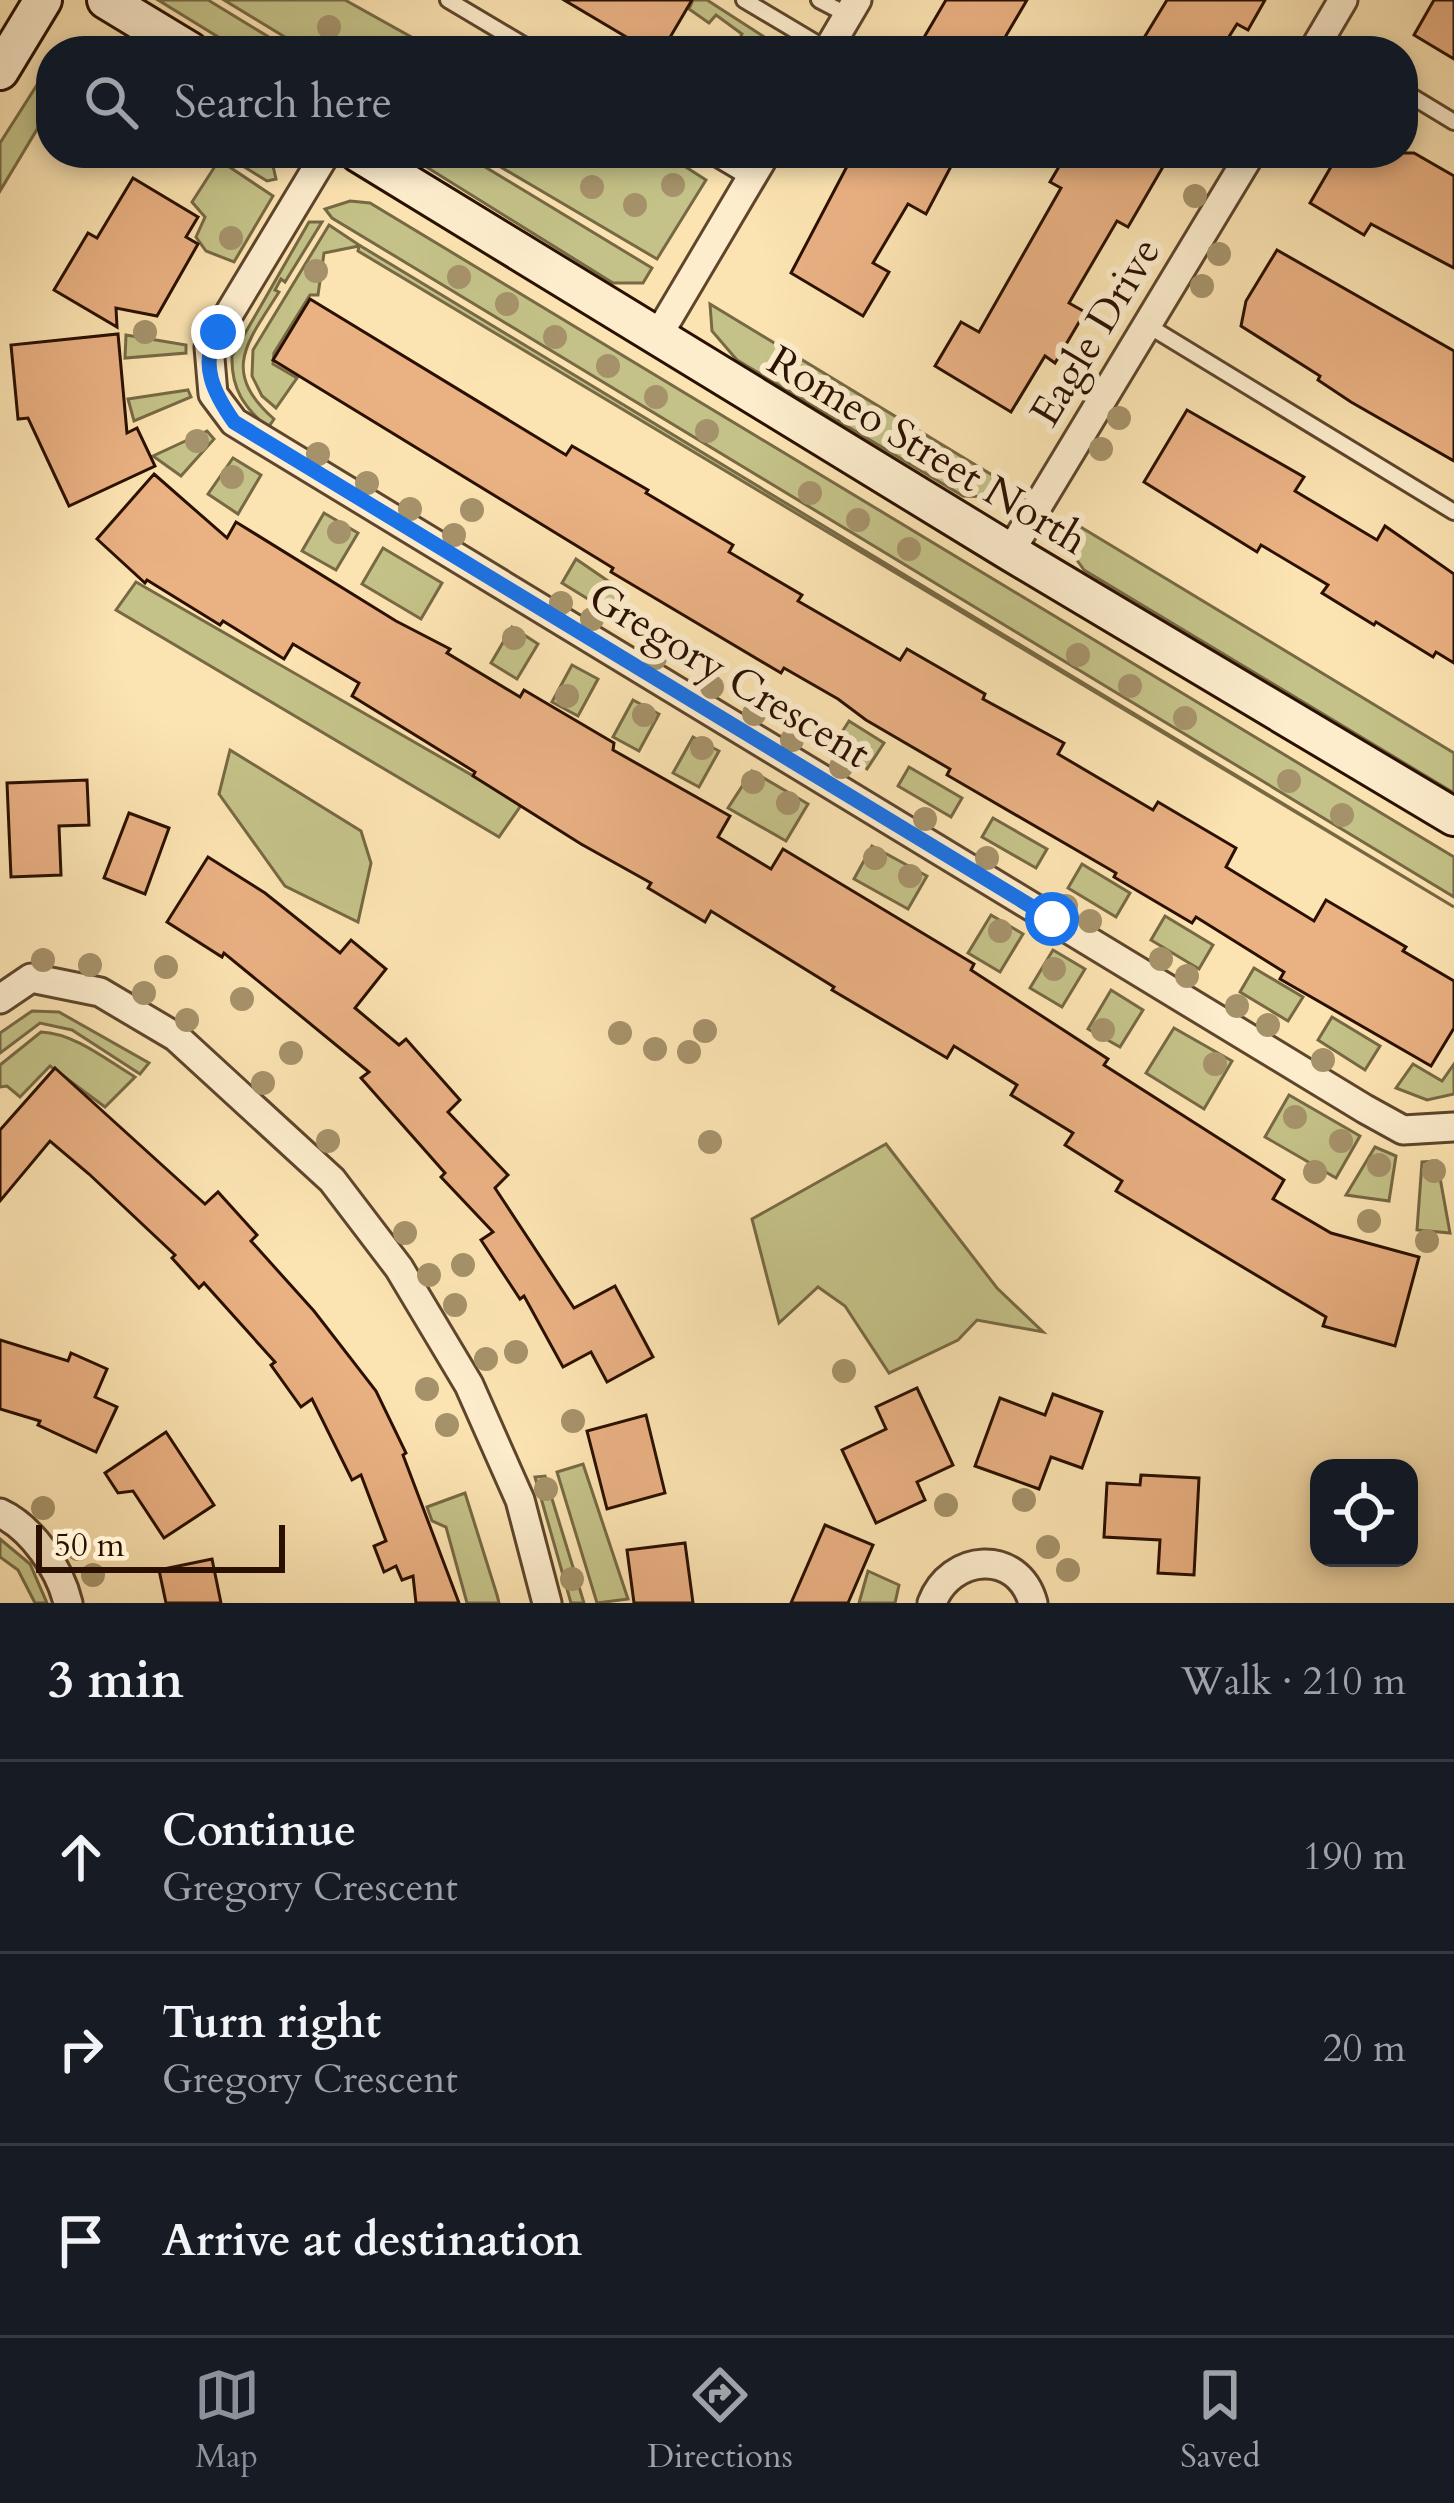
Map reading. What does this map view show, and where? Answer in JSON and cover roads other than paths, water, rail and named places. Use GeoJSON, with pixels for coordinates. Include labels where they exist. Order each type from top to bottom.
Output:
{"type":"FeatureCollection","features":[{"type":"Feature","properties":{"kind":"main road"},"geometry":{"type":"LineString","coordinates":[[0,71],[43,0]]}},
{"type":"Feature","properties":{"kind":"main road"},"geometry":{"type":"LineString","coordinates":[[106,0],[165,36]]}},
{"type":"Feature","properties":{"kind":"main road","name":"Romeo Street North"},"geometry":{"type":"LineString","coordinates":[[382,168],[1454,818]]}},
{"type":"Feature","properties":{"kind":"street"},"geometry":{"type":"LineString","coordinates":[[1327,36],[1343,0]]}},
{"type":"Feature","properties":{"kind":"street"},"geometry":{"type":"LineString","coordinates":[[836,36],[852,8]]}},
{"type":"Feature","properties":{"kind":"street","name":"Gregory Crescent"},"geometry":{"type":"LineString","coordinates":[[317,168],[208,347],[213,394],[234,422],[1365,1109],[1403,1130],[1454,1127]]}},
{"type":"Feature","properties":{"kind":"street"},"geometry":{"type":"LineString","coordinates":[[657,337],[757,168]]}},
{"type":"Feature","properties":{"kind":"street","name":"Eagle Drive"},"geometry":{"type":"LineString","coordinates":[[1010,552],[1242,168]]}},
{"type":"Feature","properties":{"kind":"street"},"geometry":{"type":"LineString","coordinates":[[0,999],[31,978],[100,992],[176,1037],[332,1180],[399,1268],[469,1385],[520,1500],[547,1603]]}},
{"type":"Feature","properties":{"kind":"street"},"geometry":{"type":"LineString","coordinates":[[0,1513],[19,1522],[41,1550],[68,1603]]}},
{"type":"Feature","properties":{"kind":"street"},"geometry":{"type":"LineString","coordinates":[[932,1603],[950,1574],[967,1564],[986,1562],[1017,1574],[1033,1603]]}},
{"type":"Feature","properties":{"kind":"lane"},"geometry":{"type":"LineString","coordinates":[[448,0],[509,36]]}},
{"type":"Feature","properties":{"kind":"lane"},"geometry":{"type":"LineString","coordinates":[[744,0],[803,36]]}},
{"type":"Feature","properties":{"kind":"lane"},"geometry":{"type":"LineString","coordinates":[[819,0],[852,8]]}},
{"type":"Feature","properties":{"kind":"lane"},"geometry":{"type":"LineString","coordinates":[[1418,100],[1454,122]]}},
{"type":"Feature","properties":{"kind":"lane"},"geometry":{"type":"LineString","coordinates":[[732,168],[751,179]]}},
{"type":"Feature","properties":{"kind":"lane"},"geometry":{"type":"LineString","coordinates":[[1147,325],[1454,512]]}}]}
